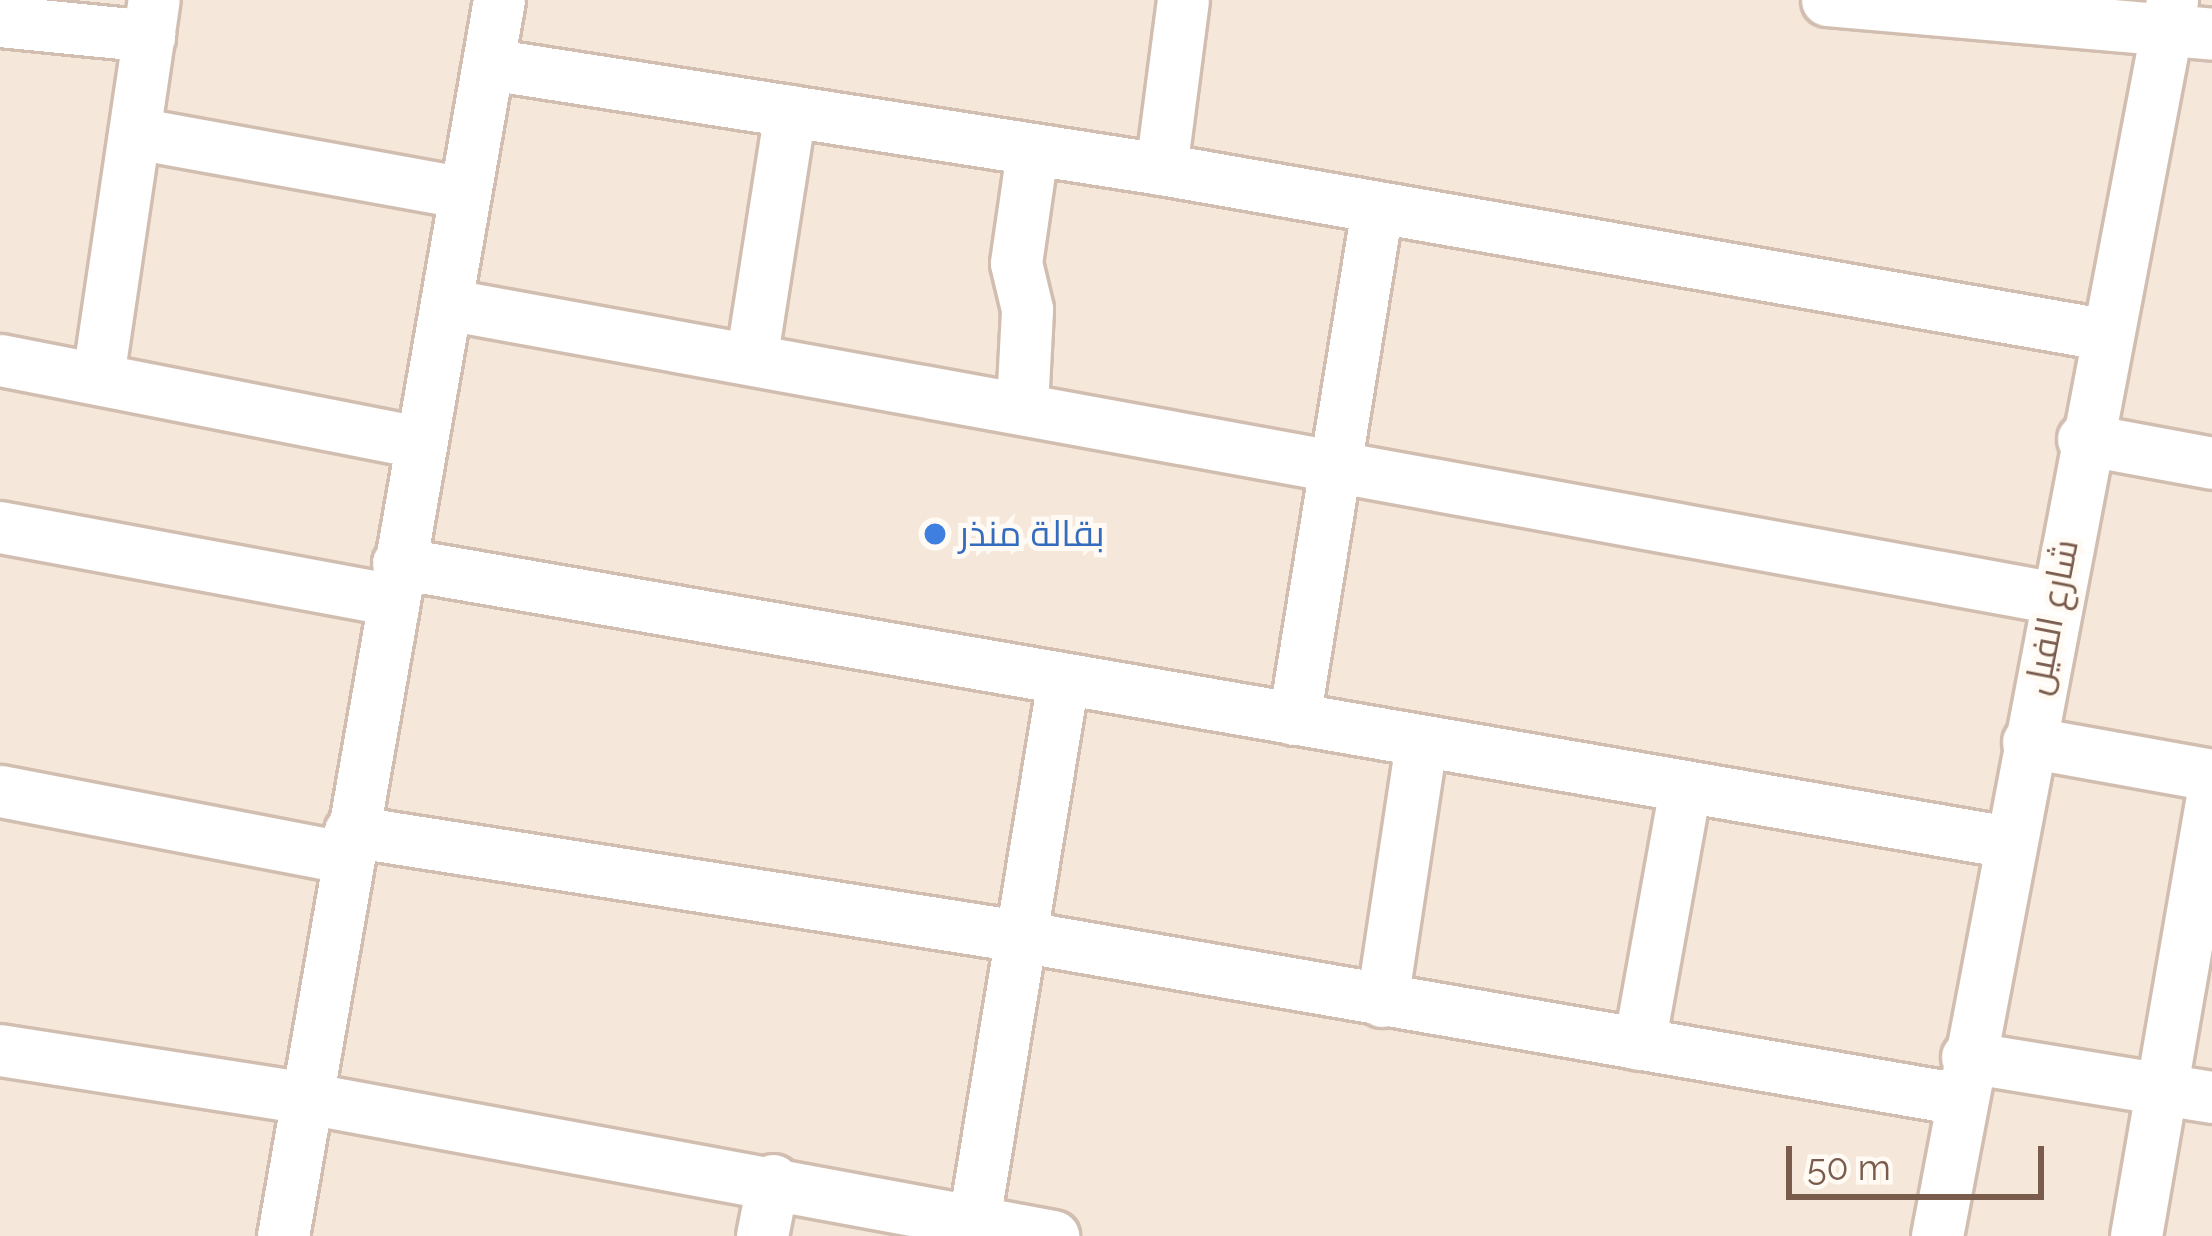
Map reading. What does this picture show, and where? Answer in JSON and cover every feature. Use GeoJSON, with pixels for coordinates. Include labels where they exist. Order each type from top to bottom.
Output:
{"type":"FeatureCollection","features":[{"type":"Feature","properties":{"kind":"street"},"geometry":{"type":"LineString","coordinates":[[283,1236],[347,844],[499,0]]}},
{"type":"Feature","properties":{"kind":"street"},"geometry":{"type":"LineString","coordinates":[[1161,169],[1183,0]]}},
{"type":"Feature","properties":{"kind":"street"},"geometry":{"type":"LineString","coordinates":[[1827,0],[2183,21]]}},
{"type":"Feature","properties":{"kind":"street"},"geometry":{"type":"LineString","coordinates":[[0,21],[152,18],[98,377]]}},
{"type":"Feature","properties":{"kind":"street","name":"شارع الفيل"},"geometry":{"type":"LineString","coordinates":[[1937,1236],[2103,334],[2183,21]]}},
{"type":"Feature","properties":{"kind":"street"},"geometry":{"type":"LineString","coordinates":[[489,64],[1161,169],[2103,334]]}},
{"type":"Feature","properties":{"kind":"street"},"geometry":{"type":"LineString","coordinates":[[752,354],[790,111]]}},
{"type":"Feature","properties":{"kind":"street"},"geometry":{"type":"LineString","coordinates":[[135,133],[464,193]]}},
{"type":"Feature","properties":{"kind":"street"},"geometry":{"type":"LineString","coordinates":[[1022,406],[1027,309],[1016,263],[1033,152]]}},
{"type":"Feature","properties":{"kind":"street"},"geometry":{"type":"LineString","coordinates":[[1294,719],[1339,465],[1377,209]]}},
{"type":"Feature","properties":{"kind":"street"},"geometry":{"type":"LineString","coordinates":[[446,304],[752,354],[2056,598]]}},
{"type":"Feature","properties":{"kind":"street"},"geometry":{"type":"LineString","coordinates":[[0,360],[419,442]]}},
{"type":"Feature","properties":{"kind":"street"},"geometry":{"type":"LineString","coordinates":[[2083,439],[2212,463]]}},
{"type":"Feature","properties":{"kind":"street"},"geometry":{"type":"LineString","coordinates":[[0,527],[1063,680],[2008,842]]}},
{"type":"Feature","properties":{"kind":"street"},"geometry":{"type":"LineString","coordinates":[[974,1220],[1063,680]]}},
{"type":"Feature","properties":{"kind":"street"},"geometry":{"type":"LineString","coordinates":[[2028,742],[2212,775]]}},
{"type":"Feature","properties":{"kind":"street"},"geometry":{"type":"LineString","coordinates":[[1382,1000],[1421,743]]}},
{"type":"Feature","properties":{"kind":"street"},"geometry":{"type":"LineString","coordinates":[[1640,1044],[1685,789]]}},
{"type":"Feature","properties":{"kind":"street"},"geometry":{"type":"LineString","coordinates":[[0,791],[1024,937],[1640,1044],[1964,1078],[2158,1088],[2212,1097]]}},
{"type":"Feature","properties":{"kind":"street"},"geometry":{"type":"LineString","coordinates":[[2136,1236],[2212,796]]}},
{"type":"Feature","properties":{"kind":"street"},"geometry":{"type":"LineString","coordinates":[[0,1050],[307,1098],[772,1180],[1053,1236]]}},
{"type":"Feature","properties":{"kind":"street"},"geometry":{"type":"LineString","coordinates":[[762,1236],[772,1180]]}},
{"type":"Feature","properties":{"kind":"shaded area"},"geometry":{"type":"Polygon","coordinates":[[[0,0],[2212,0],[2212,1236],[0,1236],[0,0]]]}},
{"type":"Feature","properties":{"kind":"place","name":"بقالة منذر"},"geometry":{"type":"Point","coordinates":[935,534]}}]}
